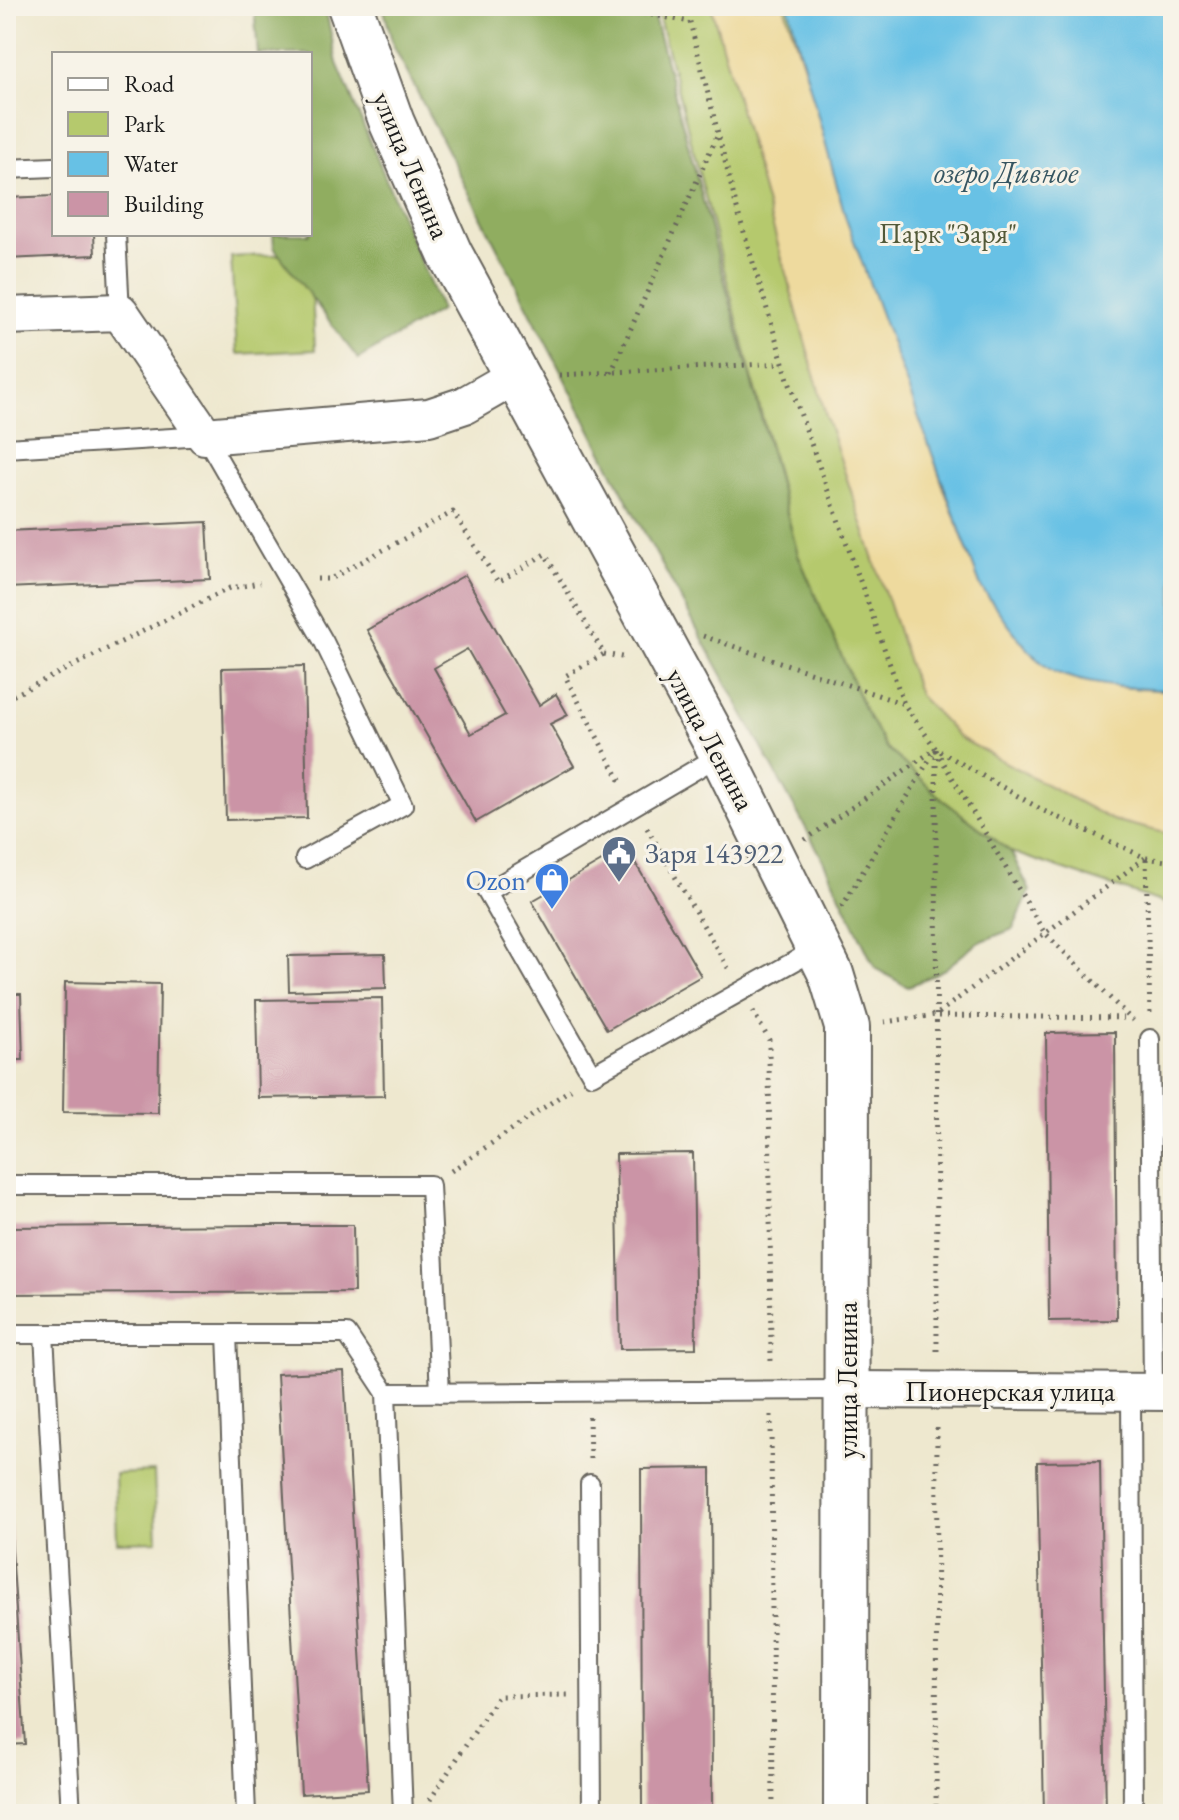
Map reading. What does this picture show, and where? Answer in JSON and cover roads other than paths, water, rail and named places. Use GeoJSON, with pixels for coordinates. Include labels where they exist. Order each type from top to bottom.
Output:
{"type":"FeatureCollection","features":[{"type":"Feature","properties":{"kind":"street","name":"улица Ленина"},"geometry":{"type":"LineString","coordinates":[[350,6],[392,123],[450,254],[514,377],[722,754],[831,974],[847,1027],[846,1814]]}},
{"type":"Feature","properties":{"kind":"street"},"geometry":{"type":"LineString","coordinates":[[6,316],[120,312],[205,436],[429,417],[465,405],[514,377]]}},
{"type":"Feature","properties":{"kind":"street","name":"Пионерская улица"},"geometry":{"type":"LineString","coordinates":[[847,1390],[1152,1391]]}},
{"type":"Feature","properties":{"kind":"lane"},"geometry":{"type":"LineString","coordinates":[[6,169],[52,167]]}},
{"type":"Feature","properties":{"kind":"lane"},"geometry":{"type":"LineString","coordinates":[[116,236],[120,312]]}},
{"type":"Feature","properties":{"kind":"lane"},"geometry":{"type":"LineString","coordinates":[[6,448],[205,436],[324,642],[403,805],[305,859]]}},
{"type":"Feature","properties":{"kind":"lane"},"geometry":{"type":"LineString","coordinates":[[722,754],[487,892],[592,1075],[818,948]]}},
{"type":"Feature","properties":{"kind":"lane"},"geometry":{"type":"LineString","coordinates":[[1133,1814],[1152,1391],[1150,1039]]}},
{"type":"Feature","properties":{"kind":"lane"},"geometry":{"type":"LineString","coordinates":[[6,1185],[430,1185],[440,1393]]}},
{"type":"Feature","properties":{"kind":"lane"},"geometry":{"type":"LineString","coordinates":[[6,1334],[347,1334],[386,1393],[403,1814]]}},
{"type":"Feature","properties":{"kind":"lane"},"geometry":{"type":"LineString","coordinates":[[44,1334],[71,1814]]}},
{"type":"Feature","properties":{"kind":"lane"},"geometry":{"type":"LineString","coordinates":[[227,1334],[246,1814]]}},
{"type":"Feature","properties":{"kind":"lane"},"geometry":{"type":"LineString","coordinates":[[386,1393],[847,1390]]}},
{"type":"Feature","properties":{"kind":"lane"},"geometry":{"type":"LineString","coordinates":[[590,1484],[592,1814]]}},
{"type":"Feature","properties":{"kind":"water","name":"озеро Дивное"},"geometry":{"type":"Polygon","coordinates":[[[788,6],[1173,6],[1173,691],[1098,684],[1055,672],[1026,646],[981,587],[846,219],[788,6]]]}},
{"type":"Feature","properties":{"kind":"place","name":"Заря 143922"},"geometry":{"type":"Point","coordinates":[619,884]}},
{"type":"Feature","properties":{"kind":"place","name":"Ozon"},"geometry":{"type":"Point","coordinates":[552,911]}},
{"type":"Feature","properties":{"kind":"park label","name":"Парк \"Заря\""},"geometry":{"type":"Point","coordinates":[948,233]}}]}
